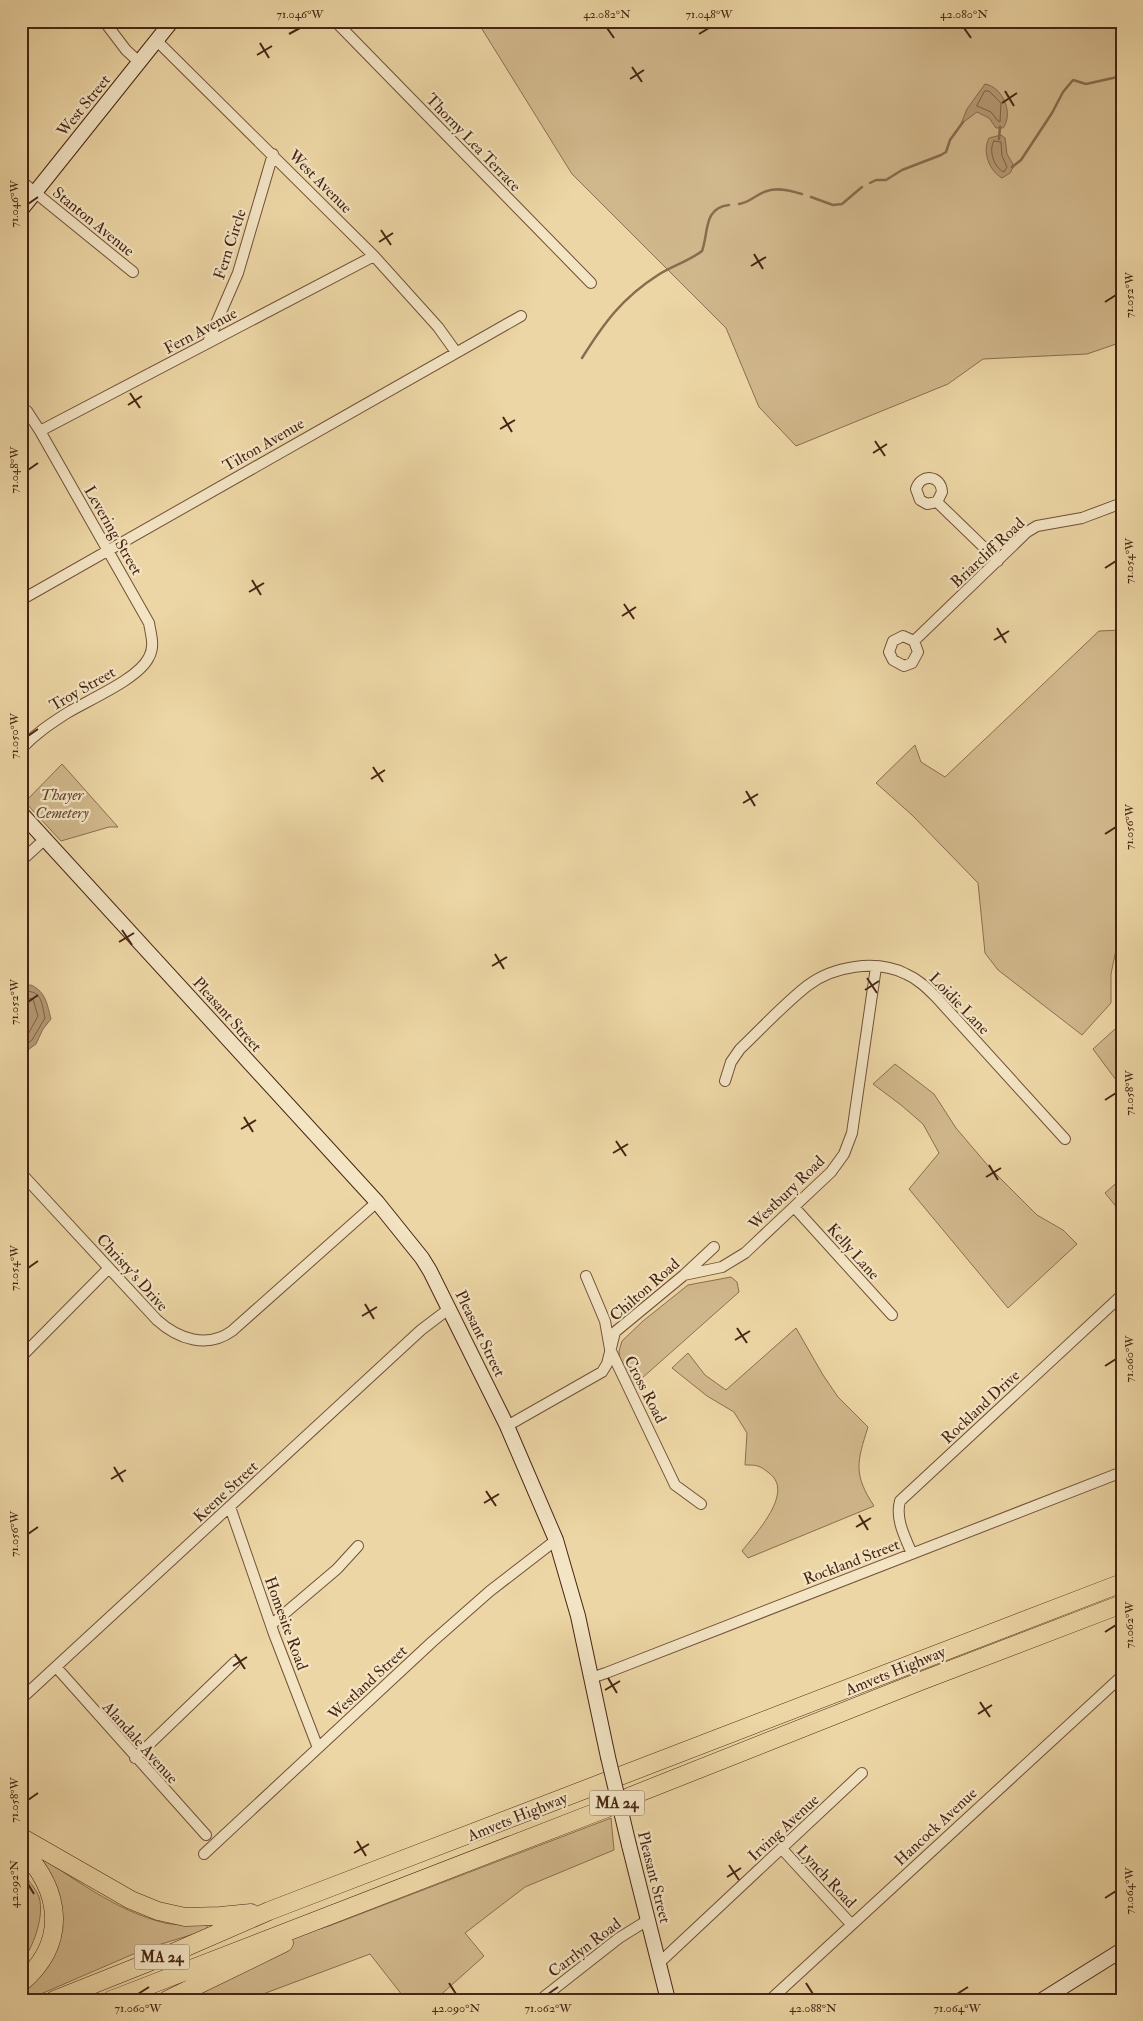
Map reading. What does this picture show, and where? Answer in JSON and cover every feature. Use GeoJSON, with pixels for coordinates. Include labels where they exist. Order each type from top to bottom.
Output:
{"type":"FeatureCollection","features":[{"type":"Feature","properties":{"kind":"highway","name":"Amvets Highway"},"geometry":{"type":"LineString","coordinates":[[54,2000],[177,1951],[269,1911],[1122,1583]]}},
{"type":"Feature","properties":{"kind":"highway","name":"Amvets Highway"},"geometry":{"type":"LineString","coordinates":[[111,2000],[607,1808],[631,1796],[921,1681],[1122,1604]]}},
{"type":"Feature","properties":{"kind":"highway"},"geometry":{"type":"LineString","coordinates":[[21,1837],[131,1900],[158,1911],[184,1917],[220,1916],[269,1911]]}},
{"type":"Feature","properties":{"kind":"highway"},"geometry":{"type":"LineString","coordinates":[[21,1849],[34,1862],[44,1877],[51,1892],[54,1908],[54,1932],[47,1949],[40,1964],[21,1983]]}},
{"type":"Feature","properties":{"kind":"highway"},"geometry":{"type":"LineString","coordinates":[[167,2000],[299,1935],[327,1917]]}},
{"type":"Feature","properties":{"kind":"main road","name":"West Street"},"geometry":{"type":"LineString","coordinates":[[21,210],[36,194],[172,21]]}},
{"type":"Feature","properties":{"kind":"main road","name":"Pleasant Street"},"geometry":{"type":"LineString","coordinates":[[21,813],[377,1202],[422,1258],[450,1308],[507,1426],[556,1540],[578,1616],[608,1757],[668,2000]]}},
{"type":"Feature","properties":{"kind":"main road"},"geometry":{"type":"LineString","coordinates":[[1042,2000],[1122,1950]]}},
{"type":"Feature","properties":{"kind":"street"},"geometry":{"type":"LineString","coordinates":[[104,21],[126,50],[140,62]]}},
{"type":"Feature","properties":{"kind":"street","name":"Thorny Lea Terrace"},"geometry":{"type":"LineString","coordinates":[[336,21],[592,283]]}},
{"type":"Feature","properties":{"kind":"street","name":"West Avenue"},"geometry":{"type":"LineString","coordinates":[[156,40],[374,256],[438,327],[456,352]]}},
{"type":"Feature","properties":{"kind":"street","name":"Fern Circle"},"geometry":{"type":"LineString","coordinates":[[208,342],[238,273],[272,154]]}},
{"type":"Feature","properties":{"kind":"street","name":"Stanton Avenue"},"geometry":{"type":"LineString","coordinates":[[21,181],[133,272]]}},
{"type":"Feature","properties":{"kind":"street","name":"Fern Avenue"},"geometry":{"type":"LineString","coordinates":[[40,431],[374,256]]}},
{"type":"Feature","properties":{"kind":"street","name":"Tilton Avenue"},"geometry":{"type":"LineString","coordinates":[[21,600],[521,316]]}},
{"type":"Feature","properties":{"kind":"street","name":"Levering Street"},"geometry":{"type":"LineString","coordinates":[[21,412],[27,411],[40,431],[149,623],[153,641],[151,648]]}},
{"type":"Feature","properties":{"kind":"street"},"geometry":{"type":"LineString","coordinates":[[937,502],[998,561]]}},
{"type":"Feature","properties":{"kind":"street","name":"Briarcliff Road"},"geometry":{"type":"LineString","coordinates":[[914,641],[1027,532],[1037,526],[1075,520],[1122,503]]}},
{"type":"Feature","properties":{"kind":"street","name":"Troy Street"},"geometry":{"type":"LineString","coordinates":[[21,748],[44,728],[128,678],[143,666],[150,656],[151,648]]}},
{"type":"Feature","properties":{"kind":"street"},"geometry":{"type":"LineString","coordinates":[[21,861],[45,839]]}},
{"type":"Feature","properties":{"kind":"street","name":"Loidie Lane"},"geometry":{"type":"LineString","coordinates":[[725,1081],[731,1062],[740,1049],[808,986],[823,976],[839,970],[858,967],[896,970],[919,981],[936,997],[1065,1140]]}},
{"type":"Feature","properties":{"kind":"street","name":"Westbury Road"},"geometry":{"type":"LineString","coordinates":[[684,1275],[722,1268],[745,1253],[831,1172],[844,1154],[849,1140],[876,967]]}},
{"type":"Feature","properties":{"kind":"street","name":"Christy's Drive"},"geometry":{"type":"LineString","coordinates":[[21,1173],[148,1312],[168,1330],[191,1339],[204,1341],[216,1340],[237,1327],[377,1202]]}},
{"type":"Feature","properties":{"kind":"street","name":"Kelly Lane"},"geometry":{"type":"LineString","coordinates":[[794,1207],[892,1315]]}},
{"type":"Feature","properties":{"kind":"street","name":"Chilton Road"},"geometry":{"type":"LineString","coordinates":[[507,1426],[602,1372],[607,1364],[615,1332],[684,1275],[714,1247]]}},
{"type":"Feature","properties":{"kind":"street"},"geometry":{"type":"LineString","coordinates":[[21,1357],[109,1268]]}},
{"type":"Feature","properties":{"kind":"street","name":"Cross Road"},"geometry":{"type":"LineString","coordinates":[[586,1276],[605,1321],[610,1349],[675,1485],[701,1504]]}},
{"type":"Feature","properties":{"kind":"street","name":"Rockland Drive"},"geometry":{"type":"LineString","coordinates":[[912,1554],[900,1522],[898,1510],[900,1501],[1122,1296]]}},
{"type":"Feature","properties":{"kind":"street","name":"Keene Street"},"geometry":{"type":"LineString","coordinates":[[21,1699],[421,1330],[450,1308]]}},
{"type":"Feature","properties":{"kind":"street","name":"Rockland Street"},"geometry":{"type":"LineString","coordinates":[[591,1678],[1122,1472]]}},
{"type":"Feature","properties":{"kind":"street","name":"Homesite Road"},"geometry":{"type":"LineString","coordinates":[[230,1507],[271,1625],[318,1748]]}},
{"type":"Feature","properties":{"kind":"street","name":"Westland Street"},"geometry":{"type":"LineString","coordinates":[[204,1854],[469,1609],[556,1540]]}},
{"type":"Feature","properties":{"kind":"street"},"geometry":{"type":"LineString","coordinates":[[271,1625],[337,1570],[358,1546]]}},
{"type":"Feature","properties":{"kind":"street"},"geometry":{"type":"LineString","coordinates":[[134,1758],[235,1662]]}},
{"type":"Feature","properties":{"kind":"street","name":"Alandale Avenue"},"geometry":{"type":"LineString","coordinates":[[56,1667],[134,1758],[206,1836]]}},
{"type":"Feature","properties":{"kind":"street","name":"Hancock Avenue"},"geometry":{"type":"LineString","coordinates":[[770,2000],[1122,1676]]}},
{"type":"Feature","properties":{"kind":"street","name":"Irving Avenue"},"geometry":{"type":"LineString","coordinates":[[658,1964],[862,1774]]}},
{"type":"Feature","properties":{"kind":"street","name":"Lynch Road"},"geometry":{"type":"LineString","coordinates":[[782,1848],[851,1924]]}},
{"type":"Feature","properties":{"kind":"street","name":"Carrlyn Road"},"geometry":{"type":"LineString","coordinates":[[540,2000],[619,1938],[648,1920]]}},
{"type":"Feature","properties":{"kind":"green space"},"geometry":{"type":"Polygon","coordinates":[[[477,21],[1122,21],[1122,342],[1087,354],[983,359],[948,384],[796,446],[759,407],[726,328],[572,174],[477,21]]]}},
{"type":"Feature","properties":{"kind":"green space"},"geometry":{"type":"Polygon","coordinates":[[[1122,630],[1122,921],[1111,974],[1111,1003],[1082,1035],[998,970],[985,953],[978,883],[912,815],[876,783],[915,745],[921,762],[945,777],[1099,631],[1122,630]]]}},
{"type":"Feature","properties":{"kind":"green space","name":"Thayer Cemetery"},"geometry":{"type":"Polygon","coordinates":[[[62,764],[118,827],[109,827],[61,841],[25,802],[62,764]]]}},
{"type":"Feature","properties":{"kind":"green space"},"geometry":{"type":"Polygon","coordinates":[[[1115,1029],[1122,1036],[1122,1088],[1093,1049],[1115,1029]]]}},
{"type":"Feature","properties":{"kind":"green space"},"geometry":{"type":"Polygon","coordinates":[[[895,1064],[934,1094],[956,1128],[990,1168],[1037,1215],[1063,1230],[1077,1244],[1008,1308],[909,1189],[939,1153],[923,1124],[873,1084],[895,1064]]]}},
{"type":"Feature","properties":{"kind":"green space"},"geometry":{"type":"Polygon","coordinates":[[[1122,1178],[1122,1207],[1119,1210],[1105,1193],[1122,1178]]]}},
{"type":"Feature","properties":{"kind":"green space"},"geometry":{"type":"Polygon","coordinates":[[[731,1277],[737,1282],[739,1292],[632,1387],[620,1362],[619,1351],[622,1341],[643,1321],[688,1285],[731,1277]]]}},
{"type":"Feature","properties":{"kind":"green space"},"geometry":{"type":"Polygon","coordinates":[[[796,1328],[838,1397],[868,1427],[861,1450],[859,1468],[863,1485],[874,1506],[748,1558],[742,1551],[764,1523],[776,1501],[778,1491],[776,1481],[760,1467],[745,1465],[747,1433],[734,1412],[707,1396],[672,1368],[688,1353],[705,1375],[726,1390],[796,1328]]]}},
{"type":"Feature","properties":{"kind":"green space"},"geometry":{"type":"Polygon","coordinates":[[[611,1818],[614,1850],[525,1887],[465,1933],[484,1956],[435,2000],[406,2000],[370,1954],[247,2000],[167,2000],[299,1935],[329,1926],[611,1818]]]}},
{"type":"Feature","properties":{"kind":"green space"},"geometry":{"type":"Polygon","coordinates":[[[28,1849],[94,1892],[129,1910],[165,1923],[207,1925],[207,1930],[145,1949],[27,2000],[21,2000],[21,1992],[38,1979],[52,1958],[63,1928],[59,1896],[28,1849]]]}},
{"type":"Feature","properties":{"kind":"green space"},"geometry":{"type":"Polygon","coordinates":[[[21,1871],[39,1897],[40,1913],[34,1941],[21,1963],[21,1871]]]}},
{"type":"Feature","properties":{"kind":"water"},"geometry":{"type":"Polygon","coordinates":[[[985,84],[997,90],[1005,102],[1007,116],[1003,128],[996,128],[989,118],[977,112],[961,124],[967,109],[985,84]]]}},
{"type":"Feature","properties":{"kind":"water"},"geometry":{"type":"Polygon","coordinates":[[[1001,135],[1005,138],[1007,154],[1014,166],[1010,173],[1002,178],[990,166],[986,149],[989,138],[1001,135]]]}},
{"type":"Feature","properties":{"kind":"water"},"geometry":{"type":"Polygon","coordinates":[[[31,985],[43,995],[51,1019],[43,1029],[36,1044],[21,1055],[21,986],[31,985]]]}},
{"type":"Feature","properties":{"kind":"waterway"},"geometry":{"type":"LineString","coordinates":[[1012,167],[1021,160],[1052,113],[1063,92],[1073,80],[1086,84],[1122,76]]}},
{"type":"Feature","properties":{"kind":"waterway"},"geometry":{"type":"LineString","coordinates":[[870,183],[876,180],[886,180],[902,170],[946,152],[950,140],[963,122]]}},
{"type":"Feature","properties":{"kind":"waterway"},"geometry":{"type":"LineString","coordinates":[[999,139],[1000,127]]}},
{"type":"Feature","properties":{"kind":"waterway"},"geometry":{"type":"LineString","coordinates":[[811,197],[833,205],[842,204],[862,187]]}},
{"type":"Feature","properties":{"kind":"waterway"},"geometry":{"type":"LineString","coordinates":[[739,204],[747,202],[763,192],[776,189],[802,194]]}},
{"type":"Feature","properties":{"kind":"waterway"},"geometry":{"type":"LineString","coordinates":[[582,358],[606,322],[634,293],[658,275],[702,251],[711,216],[721,207],[729,205]]}}]}
